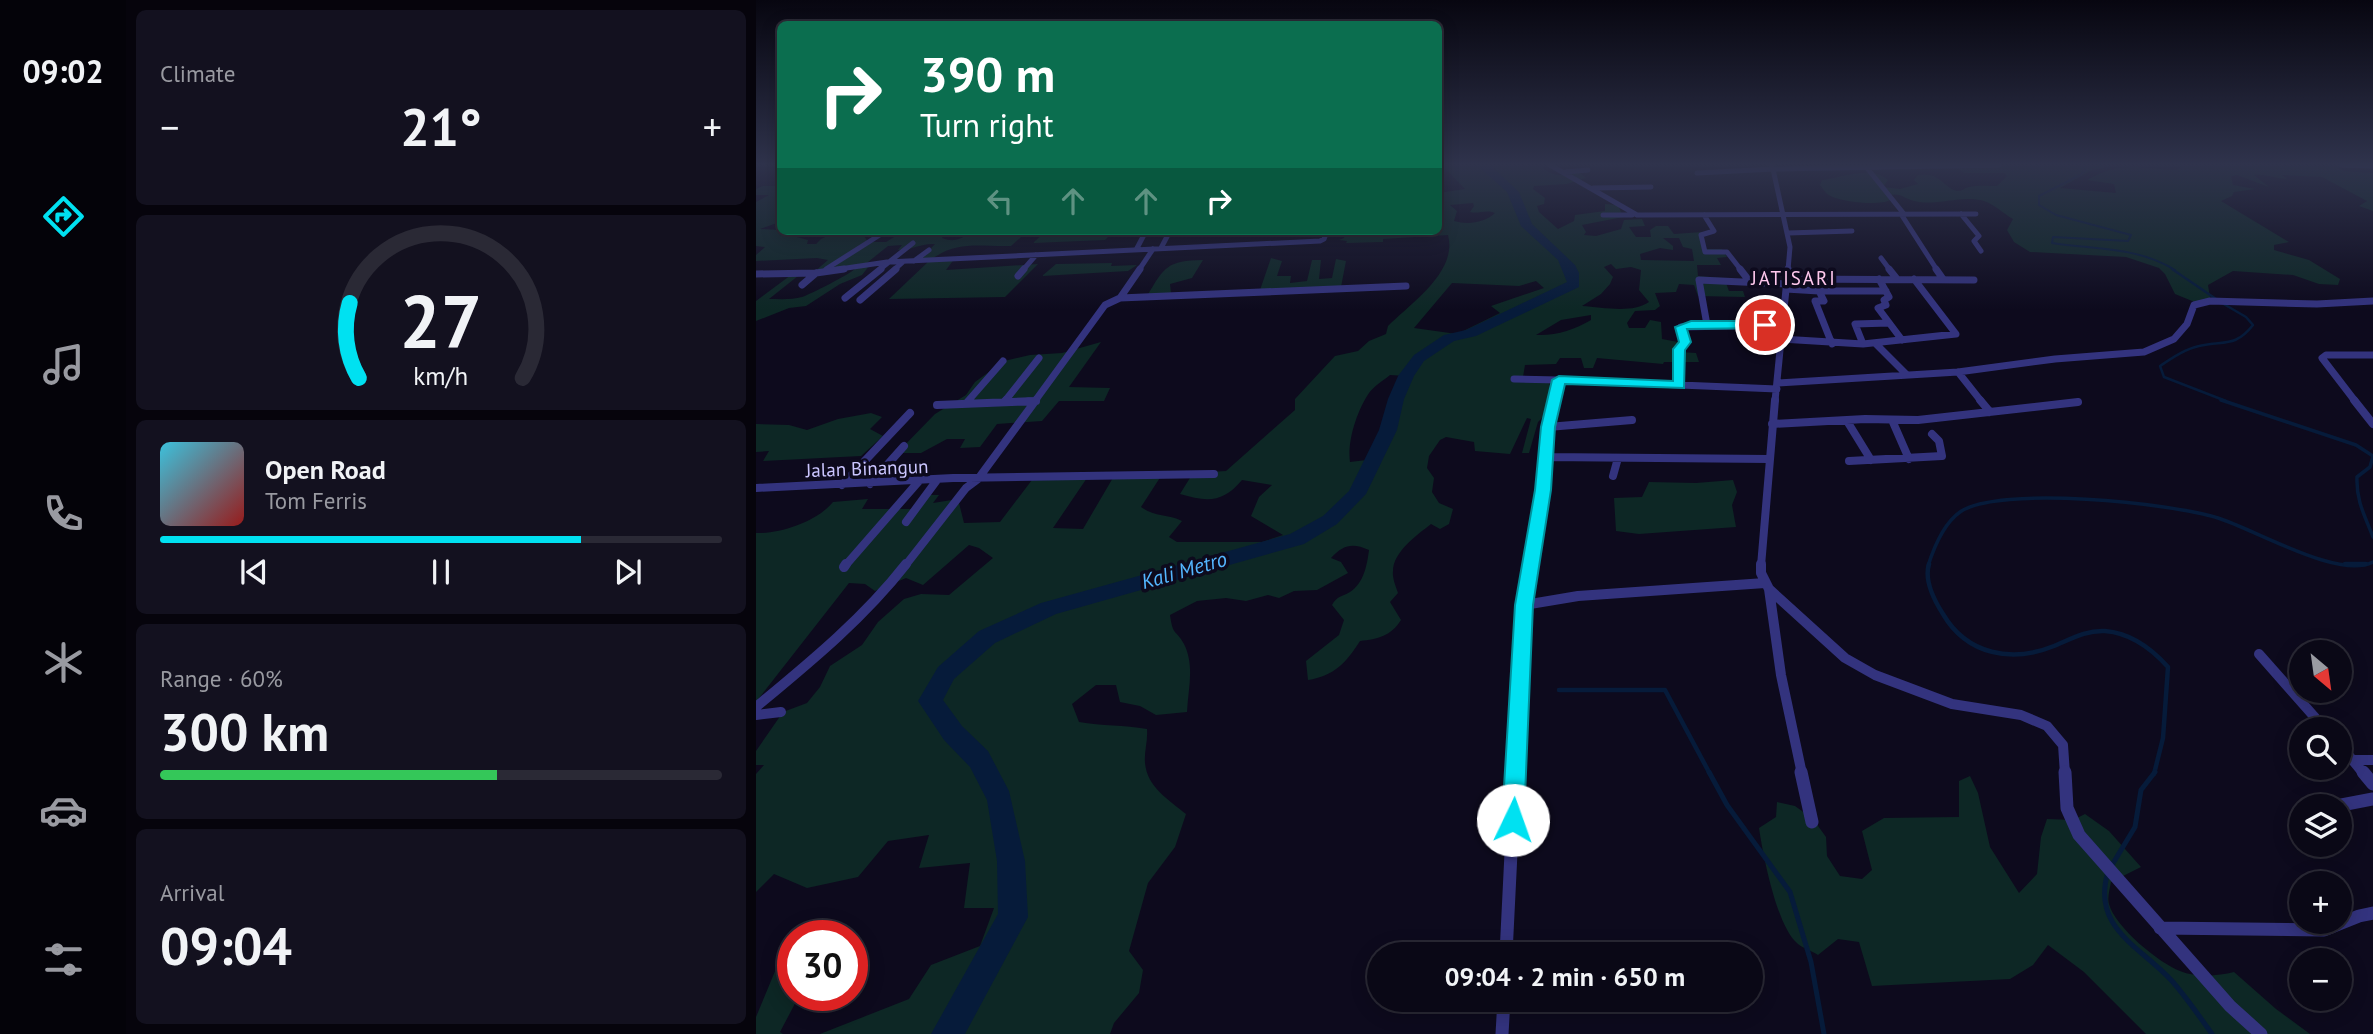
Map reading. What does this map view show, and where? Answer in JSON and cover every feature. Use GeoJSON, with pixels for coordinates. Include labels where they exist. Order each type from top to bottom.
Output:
{"type":"FeatureCollection","features":[{"type":"Feature","properties":{"kind":"street"},"geometry":{"type":"LineString","coordinates":[[1902,214],[1943,279]]}},
{"type":"Feature","properties":{"kind":"street"},"geometry":{"type":"LineString","coordinates":[[1602,215],[1976,214]]}},
{"type":"Feature","properties":{"kind":"street"},"geometry":{"type":"LineString","coordinates":[[1706,215],[1714,231],[1701,235],[1705,252],[1727,252],[1753,282]]}},
{"type":"Feature","properties":{"kind":"street"},"geometry":{"type":"LineString","coordinates":[[1679,385],[1679,349],[1685,342],[1681,327],[1773,325],[1785,315],[1788,233],[1786,215]]}},
{"type":"Feature","properties":{"kind":"street"},"geometry":{"type":"LineString","coordinates":[[1961,215],[1979,236],[1974,240],[1981,251]]}},
{"type":"Feature","properties":{"kind":"street"},"geometry":{"type":"LineString","coordinates":[[1788,233],[1852,231]]}},
{"type":"Feature","properties":{"kind":"street"},"geometry":{"type":"LineString","coordinates":[[802,285],[880,235]]}},
{"type":"Feature","properties":{"kind":"street"},"geometry":{"type":"LineString","coordinates":[[1136,250],[1144,235]]}},
{"type":"Feature","properties":{"kind":"street"},"geometry":{"type":"LineString","coordinates":[[1161,248],[1168,235]]}},
{"type":"Feature","properties":{"kind":"street"},"geometry":{"type":"LineString","coordinates":[[756,274],[819,273],[887,262],[1320,241],[1326,235]]}},
{"type":"Feature","properties":{"kind":"street"},"geometry":{"type":"LineString","coordinates":[[845,298],[913,243]]}},
{"type":"Feature","properties":{"kind":"street"},"geometry":{"type":"LineString","coordinates":[[1120,298],[1153,249]]}},
{"type":"Feature","properties":{"kind":"street"},"geometry":{"type":"LineString","coordinates":[[913,262],[929,250]]}},
{"type":"Feature","properties":{"kind":"street"},"geometry":{"type":"LineString","coordinates":[[1018,276],[1036,255]]}},
{"type":"Feature","properties":{"kind":"street"},"geometry":{"type":"LineString","coordinates":[[1881,258],[1896,279]]}},
{"type":"Feature","properties":{"kind":"street"},"geometry":{"type":"LineString","coordinates":[[860,300],[903,262]]}},
{"type":"Feature","properties":{"kind":"street"},"geometry":{"type":"LineString","coordinates":[[756,282],[768,274]]}},
{"type":"Feature","properties":{"kind":"street"},"geometry":{"type":"LineString","coordinates":[[1707,325],[1699,280],[1787,284],[1880,279],[1974,279]]}},
{"type":"Feature","properties":{"kind":"street"},"geometry":{"type":"LineString","coordinates":[[1880,279],[1889,297],[1884,300],[1886,304],[1877,307],[1902,340]]}},
{"type":"Feature","properties":{"kind":"street"},"geometry":{"type":"LineString","coordinates":[[1781,339],[1863,344],[1957,333],[1914,279]]}},
{"type":"Feature","properties":{"kind":"street"},"geometry":{"type":"LineString","coordinates":[[1787,284],[1819,291],[1886,291]]}},
{"type":"Feature","properties":{"kind":"street"},"geometry":{"type":"LineString","coordinates":[[756,707],[816,658],[885,591],[967,488],[978,479],[1105,305],[1120,298],[1406,286]]}},
{"type":"Feature","properties":{"kind":"street"},"geometry":{"type":"LineString","coordinates":[[1819,291],[1824,301],[1815,302],[1832,344]]}},
{"type":"Feature","properties":{"kind":"street"},"geometry":{"type":"LineString","coordinates":[[1514,379],[1751,389],[1958,372],[2055,359],[2144,352],[2174,339],[2187,324],[2194,305],[2219,300],[2317,304],[2373,301]]}},
{"type":"Feature","properties":{"kind":"street"},"geometry":{"type":"LineString","coordinates":[[1863,344],[1855,324],[1889,323]]}},
{"type":"Feature","properties":{"kind":"street"},"geometry":{"type":"LineString","coordinates":[[1773,325],[1781,339],[1761,573],[1767,586],[1781,675],[1812,821]]}},
{"type":"Feature","properties":{"kind":"street"},"geometry":{"type":"LineString","coordinates":[[1875,343],[1907,375]]}},
{"type":"Feature","properties":{"kind":"street"},"geometry":{"type":"LineString","coordinates":[[2373,355],[2326,355],[2322,358],[2373,424]]}},
{"type":"Feature","properties":{"kind":"street"},"geometry":{"type":"LineString","coordinates":[[1004,402],[1039,358]]}},
{"type":"Feature","properties":{"kind":"street"},"geometry":{"type":"LineString","coordinates":[[967,403],[1003,361]]}},
{"type":"Feature","properties":{"kind":"street"},"geometry":{"type":"LineString","coordinates":[[1958,372],[1990,412]]}},
{"type":"Feature","properties":{"kind":"street"},"geometry":{"type":"LineString","coordinates":[[1507,942],[1524,605],[1543,490],[1548,427],[1559,380]]}},
{"type":"Feature","properties":{"kind":"street"},"geometry":{"type":"LineString","coordinates":[[937,405],[1036,401]]}},
{"type":"Feature","properties":{"kind":"street"},"geometry":{"type":"LineString","coordinates":[[1772,424],[1917,420],[2078,402]]}},
{"type":"Feature","properties":{"kind":"street"},"geometry":{"type":"LineString","coordinates":[[842,485],[910,413]]}},
{"type":"Feature","properties":{"kind":"street"},"geometry":{"type":"LineString","coordinates":[[1548,427],[1576,427],[1597,422],[1632,420]]}},
{"type":"Feature","properties":{"kind":"street"},"geometry":{"type":"LineString","coordinates":[[1892,420],[1909,458]]}},
{"type":"Feature","properties":{"kind":"street"},"geometry":{"type":"LineString","coordinates":[[1847,421],[1871,460]]}},
{"type":"Feature","properties":{"kind":"street"},"geometry":{"type":"LineString","coordinates":[[1849,461],[1942,456],[1939,441],[1933,434]]}},
{"type":"Feature","properties":{"kind":"street"},"geometry":{"type":"LineString","coordinates":[[870,484],[904,446]]}},
{"type":"Feature","properties":{"kind":"street"},"geometry":{"type":"LineString","coordinates":[[1546,457],[1769,459]]}},
{"type":"Feature","properties":{"kind":"street"},"geometry":{"type":"LineString","coordinates":[[1613,476],[1618,458]]}},
{"type":"Feature","properties":{"kind":"street"},"geometry":{"type":"LineString","coordinates":[[978,479],[1214,474]]}},
{"type":"Feature","properties":{"kind":"street","name":"Jalan Binangun"},"geometry":{"type":"LineString","coordinates":[[760,488],[978,479]]}},
{"type":"Feature","properties":{"kind":"street"},"geometry":{"type":"LineString","coordinates":[[844,567],[919,481]]}},
{"type":"Feature","properties":{"kind":"street"},"geometry":{"type":"LineString","coordinates":[[906,522],[937,481]]}},
{"type":"Feature","properties":{"kind":"street"},"geometry":{"type":"LineString","coordinates":[[756,496],[760,488]]}},
{"type":"Feature","properties":{"kind":"street"},"geometry":{"type":"LineString","coordinates":[[1524,605],[1578,596],[1767,586],[1845,658],[1875,675],[1938,700],[2021,715],[2048,726],[2063,746],[2067,807],[2079,835],[2230,1006],[2261,1034]]}},
{"type":"Feature","properties":{"kind":"street"},"geometry":{"type":"LineString","coordinates":[[2259,654],[2315,717]]}},
{"type":"Feature","properties":{"kind":"street"},"geometry":{"type":"LineString","coordinates":[[756,715],[781,712]]}},
{"type":"Feature","properties":{"kind":"street"},"geometry":{"type":"LineString","coordinates":[[2353,760],[2373,760]]}},
{"type":"Feature","properties":{"kind":"street"},"geometry":{"type":"LineString","coordinates":[[2353,760],[2373,784]]}},
{"type":"Feature","properties":{"kind":"street"},"geometry":{"type":"LineString","coordinates":[[2352,803],[2373,799]]}},
{"type":"Feature","properties":{"kind":"street"},"geometry":{"type":"LineString","coordinates":[[2160,928],[2323,930],[2334,928],[2355,915],[2373,913]]}},
{"type":"Feature","properties":{"kind":"street"},"geometry":{"type":"LineString","coordinates":[[1502,1034],[1503,1012]]}},
{"type":"Feature","properties":{"kind":"green space"},"geometry":{"type":"Polygon","coordinates":[[[756,213],[777,213],[777,223],[760,229],[777,230],[777,235],[794,235],[808,240],[807,244],[816,244],[830,235],[866,235],[868,242],[886,242],[897,235],[944,235],[942,238],[953,240],[967,235],[1023,235],[1011,246],[961,247],[932,259],[955,258],[946,270],[1038,264],[1005,297],[889,299],[929,261],[920,260],[935,244],[898,250],[902,245],[888,246],[863,266],[869,266],[862,275],[840,284],[806,306],[789,308],[756,321],[756,301],[791,275],[798,276],[769,299],[802,297],[855,269],[814,272],[828,260],[817,258],[756,261],[756,255],[765,247],[756,246],[756,213]]]}},
{"type":"Feature","properties":{"kind":"green space"},"geometry":{"type":"Polygon","coordinates":[[[1442,213],[1456,213],[1454,221],[1470,223],[1481,221],[1495,213],[1540,213],[1558,229],[1574,221],[1575,215],[1621,213],[1623,217],[1582,225],[1586,232],[1584,235],[1596,236],[1621,229],[1624,220],[1642,219],[1645,226],[1629,227],[1636,237],[1651,237],[1650,230],[1656,226],[1668,226],[1674,234],[1702,232],[1706,249],[1722,249],[1727,257],[1717,258],[1721,265],[1697,265],[1698,276],[1724,278],[1729,291],[1743,291],[1745,297],[1698,296],[1694,285],[1679,284],[1676,292],[1655,293],[1660,306],[1655,310],[1635,311],[1627,323],[1629,328],[1645,328],[1650,320],[1661,322],[1662,339],[1678,342],[1680,352],[1696,353],[1699,362],[1663,364],[1597,358],[1593,368],[1584,368],[1581,358],[1560,358],[1556,364],[1525,365],[1523,377],[1550,378],[1549,390],[1556,391],[1554,416],[1545,415],[1538,422],[1529,453],[1522,453],[1531,419],[1527,418],[1510,454],[1475,451],[1474,442],[1446,437],[1440,440],[1429,456],[1427,468],[1434,478],[1432,492],[1439,503],[1453,509],[1449,524],[1440,529],[1431,524],[1407,544],[1397,557],[1393,574],[1398,593],[1390,602],[1401,620],[1384,636],[1360,641],[1350,656],[1332,672],[1308,680],[1306,661],[1339,635],[1344,620],[1332,605],[1355,588],[1362,579],[1369,550],[1358,546],[1345,547],[1331,558],[1341,562],[1348,573],[1317,590],[1294,591],[1279,598],[1268,595],[1246,601],[1226,598],[1197,601],[1170,615],[1189,661],[1187,712],[1156,715],[1140,706],[1120,702],[1116,685],[1096,685],[1072,704],[1079,722],[1147,729],[1145,763],[1150,779],[1160,792],[1186,814],[1175,847],[1148,883],[1129,951],[1143,970],[1139,993],[1114,1023],[1110,1034],[820,1034],[909,999],[931,965],[980,946],[994,908],[964,908],[970,863],[919,868],[929,835],[888,841],[858,877],[807,888],[774,874],[756,892],[756,774],[764,765],[756,765],[756,751],[783,712],[807,703],[820,687],[830,666],[862,645],[878,622],[904,599],[921,594],[949,595],[993,558],[979,548],[969,545],[923,585],[906,578],[875,591],[865,584],[849,583],[756,702],[756,533],[798,525],[818,515],[833,502],[868,499],[862,509],[912,509],[924,495],[939,495],[933,503],[958,499],[964,523],[1000,522],[1035,476],[1089,475],[1053,528],[1083,529],[1114,476],[1163,473],[1141,507],[1182,521],[1169,537],[1177,542],[1262,542],[1283,535],[1251,516],[1259,497],[1272,485],[1242,480],[1228,493],[1214,499],[1180,494],[1193,473],[1226,471],[1295,410],[1295,399],[1335,356],[1358,351],[1369,341],[1386,334],[1388,326],[1439,274],[1449,249],[1448,235],[1383,239],[1383,242],[1346,243],[1347,241],[1339,240],[1345,235],[1442,235],[1442,213]],[[1663,238],[1673,246],[1673,250],[1660,248],[1640,254],[1641,260],[1694,261],[1692,249],[1683,247],[1679,238],[1663,238]],[[1611,264],[1604,267],[1613,277],[1610,284],[1601,294],[1582,306],[1626,309],[1649,302],[1639,290],[1641,270],[1631,267],[1616,269],[1611,264]],[[1536,281],[1519,286],[1452,283],[1414,328],[1457,334],[1500,313],[1491,306],[1544,288],[1536,281]],[[1591,315],[1561,320],[1536,335],[1571,329],[1591,320],[1591,315]],[[1390,375],[1371,390],[1361,408],[1354,426],[1350,462],[1375,459],[1380,449],[1406,376],[1390,375]]]}},
{"type":"Feature","properties":{"kind":"green space"},"geometry":{"type":"Polygon","coordinates":[[[2005,213],[2241,213],[2289,242],[2274,245],[2274,250],[2309,260],[2340,279],[2338,285],[2319,284],[2293,275],[2233,271],[2208,285],[2211,303],[2202,305],[2175,294],[2159,268],[2126,257],[2030,252],[2014,242],[2007,230],[2013,219],[2005,213]]]}},
{"type":"Feature","properties":{"kind":"green space"},"geometry":{"type":"Polygon","coordinates":[[[1042,235],[1110,235],[1105,240],[1033,243],[1042,235]]]}},
{"type":"Feature","properties":{"kind":"green space"},"geometry":{"type":"Polygon","coordinates":[[[1271,258],[1282,261],[1277,276],[1291,276],[1290,283],[1307,281],[1312,260],[1321,260],[1319,279],[1332,278],[1336,259],[1346,261],[1341,287],[1260,290],[1271,258]]]}},
{"type":"Feature","properties":{"kind":"green space"},"geometry":{"type":"Polygon","coordinates":[[[1203,260],[1192,278],[1170,284],[1171,293],[1147,296],[1168,267],[1182,262],[1203,260]]]}},
{"type":"Feature","properties":{"kind":"green space"},"geometry":{"type":"Polygon","coordinates":[[[1112,263],[1111,266],[1137,265],[1128,271],[1042,276],[1056,264],[1112,263]]]}},
{"type":"Feature","properties":{"kind":"green space"},"geometry":{"type":"Polygon","coordinates":[[[1101,342],[1069,387],[1110,388],[1104,401],[1059,401],[1042,421],[997,424],[980,447],[960,448],[965,439],[947,439],[921,453],[897,453],[935,414],[966,395],[975,382],[1004,361],[1030,355],[1062,353],[1101,342]]]}},
{"type":"Feature","properties":{"kind":"green space"},"geometry":{"type":"Polygon","coordinates":[[[871,413],[882,417],[870,429],[883,436],[861,456],[763,461],[769,451],[756,452],[756,424],[789,425],[807,430],[838,419],[871,413]]]}},
{"type":"Feature","properties":{"kind":"green space"},"geometry":{"type":"Polygon","coordinates":[[[1733,480],[1737,492],[1732,505],[1736,527],[1639,534],[1616,531],[1614,498],[1642,497],[1649,482],[1696,483],[1733,480]]]}},
{"type":"Feature","properties":{"kind":"green space"},"geometry":{"type":"Polygon","coordinates":[[[1970,776],[1978,793],[1990,847],[2019,893],[2037,874],[2041,837],[2047,819],[2073,820],[2085,814],[2109,831],[2141,867],[2111,882],[2109,890],[2108,902],[2113,913],[2129,933],[2150,952],[2180,971],[2207,976],[2234,972],[2276,1009],[2310,1034],[2146,1034],[2084,972],[2048,945],[2033,965],[2010,979],[1872,986],[1859,942],[1838,939],[1818,955],[1798,944],[1790,936],[1777,907],[1759,828],[1776,817],[1777,802],[1795,806],[1813,819],[1826,837],[1827,856],[1840,876],[1862,879],[1872,870],[1862,831],[1884,818],[1959,817],[1959,781],[1970,776]]]}},
{"type":"Feature","properties":{"kind":"green space"},"geometry":{"type":"Polygon","coordinates":[[[777,966],[777,1011],[791,1011],[780,1032],[783,1034],[756,1034],[756,1017],[777,966]]]}},
{"type":"Feature","properties":{"kind":"waterway","name":"Kali Metro"},"geometry":{"type":"LineString","coordinates":[[947,1034],[1013,917],[1011,861],[1000,799],[979,759],[953,733],[930,701],[946,673],[987,637],[1049,608],[1297,539],[1330,520],[1357,494],[1388,430],[1396,399],[1406,376],[1419,358],[1449,338],[1471,333],[1574,284],[1572,273],[1563,258],[1527,226],[1522,213]]}},
{"type":"Feature","properties":{"kind":"waterway"},"geometry":{"type":"LineString","coordinates":[[2053,213],[2131,235],[2128,241],[2053,237],[2052,243],[2130,253],[2160,262],[2175,270]]}},
{"type":"Feature","properties":{"kind":"waterway"},"geometry":{"type":"LineString","coordinates":[[2172,269],[2216,299]]}},
{"type":"Feature","properties":{"kind":"waterway"},"geometry":{"type":"LineString","coordinates":[[2222,303],[2246,317],[2253,325],[2247,332],[2229,342],[2194,347],[2160,366],[2164,377],[2226,401]]}},
{"type":"Feature","properties":{"kind":"waterway"},"geometry":{"type":"LineString","coordinates":[[2221,400],[2356,445],[2373,456],[2370,467],[2357,477],[2360,501],[2373,537]]}},
{"type":"Feature","properties":{"kind":"waterway"},"geometry":{"type":"LineString","coordinates":[[1928,566],[1944,529],[1960,512],[1980,504],[2010,499],[2046,498],[2126,502],[2195,512],[2234,524],[2319,559],[2358,566],[2366,564]]}},
{"type":"Feature","properties":{"kind":"waterway"},"geometry":{"type":"LineString","coordinates":[[2366,564],[2373,562]]}},
{"type":"Feature","properties":{"kind":"waterway"},"geometry":{"type":"LineString","coordinates":[[1929,564],[1929,583],[1940,608],[1953,628],[1978,647],[1992,652],[2022,654],[2054,646],[2085,633],[2105,631],[2132,638],[2155,654],[2168,667],[2163,738],[2154,773]]}},
{"type":"Feature","properties":{"kind":"waterway"},"geometry":{"type":"LineString","coordinates":[[2345,564],[2366,564]]}},
{"type":"Feature","properties":{"kind":"waterway"},"geometry":{"type":"LineString","coordinates":[[1559,690],[1665,690],[1710,774]]}},
{"type":"Feature","properties":{"kind":"waterway"},"geometry":{"type":"LineString","coordinates":[[1709,772],[1727,805],[1790,892],[1811,962],[1824,1034]]}},
{"type":"Feature","properties":{"kind":"waterway"},"geometry":{"type":"LineString","coordinates":[[2112,865],[2135,827],[2141,790],[2154,773]]}},
{"type":"Feature","properties":{"kind":"waterway"},"geometry":{"type":"LineString","coordinates":[[2108,872],[2106,908],[2112,922],[2133,946],[2172,981],[2212,1034]]}},
{"type":"Feature","properties":{"kind":"district","name":"JATISARI"},"geometry":{"type":"Point","coordinates":[1794,278]}},
{"type":"Feature","properties":{"kind":"route"},"geometry":{"type":"LineString","coordinates":[[1513,820],[1524,605],[1543,490],[1548,427],[1559,380],[1679,385],[1679,349],[1685,345],[1681,327],[1765,325]]}}]}
